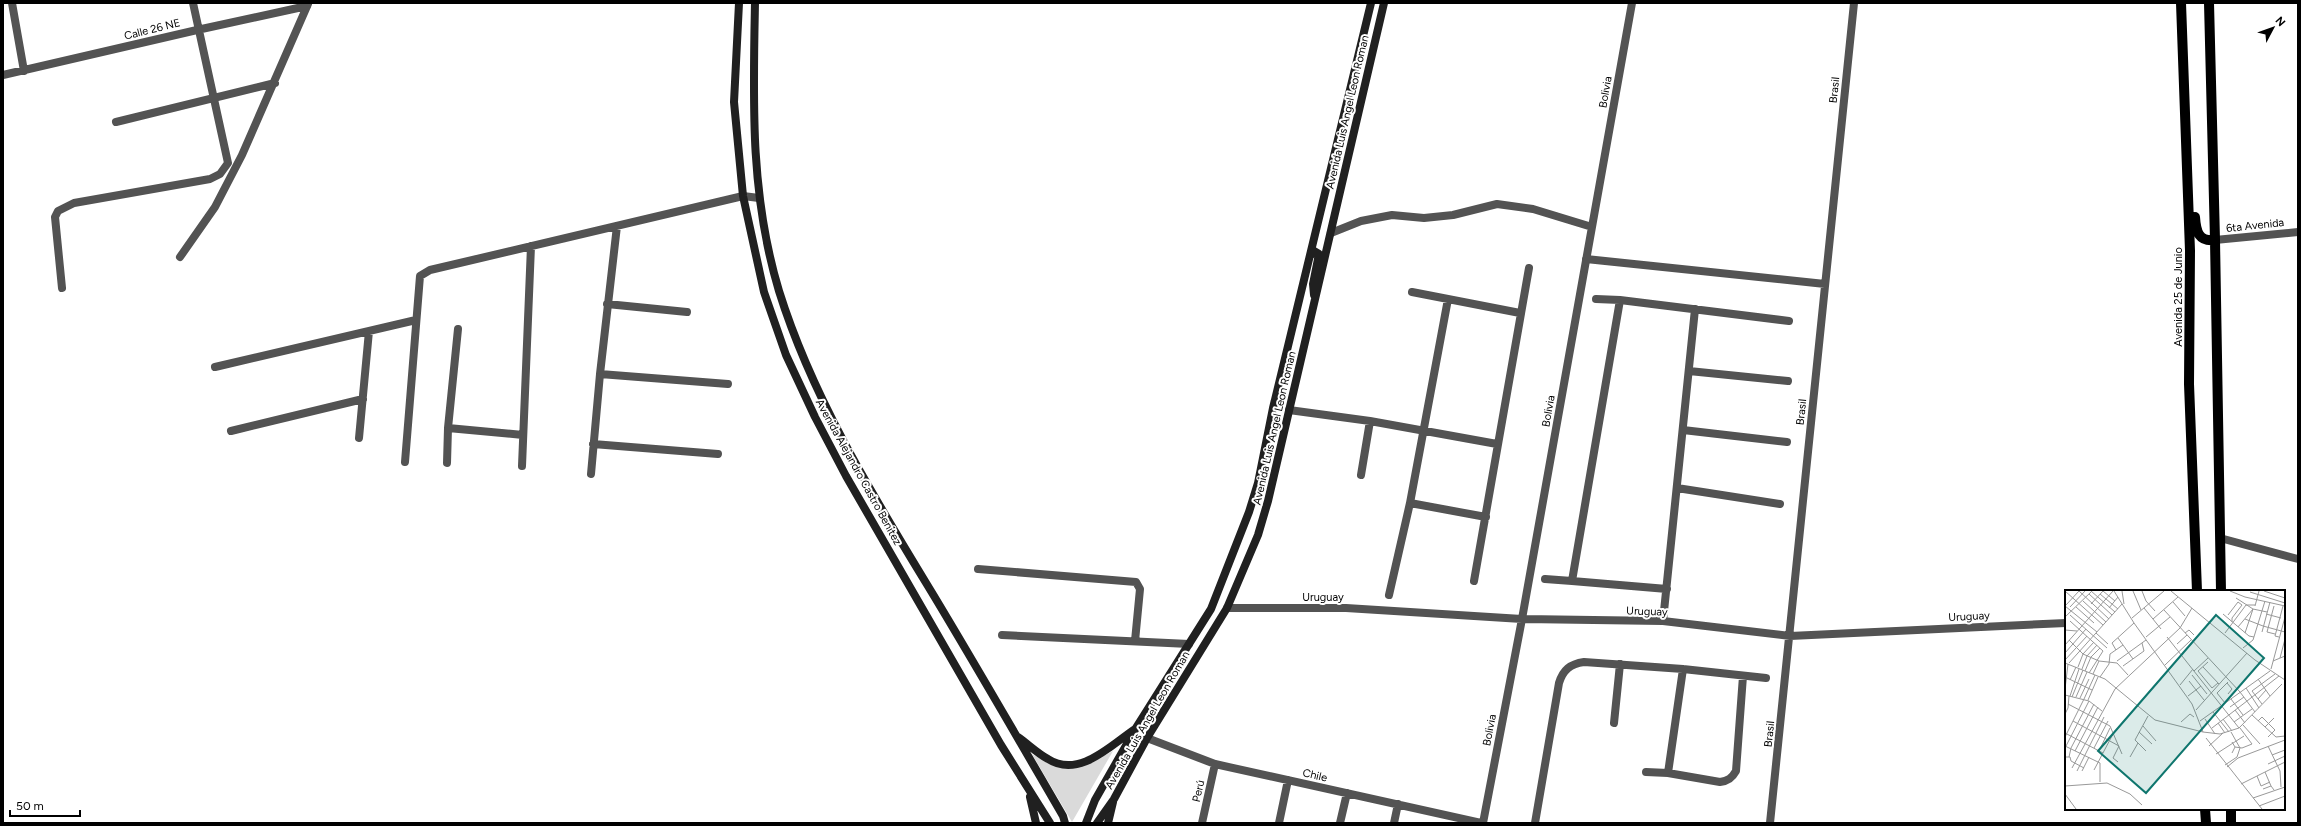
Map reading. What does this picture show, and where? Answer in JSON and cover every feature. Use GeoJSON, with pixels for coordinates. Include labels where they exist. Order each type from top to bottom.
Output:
{"type":"FeatureCollection","features":[{"type":"Feature","properties":{"kind":"main road","name":"Avenida Alejandro Castro Benitez"},"geometry":{"type":"LineString","coordinates":[[739,3],[734,102],[743,196],[764,292],[786,355],[814,417],[846,476],[1027,787],[1050,823]]}},
{"type":"Feature","properties":{"kind":"main road","name":"Avenida Alejandro Castro Benitez"},"geometry":{"type":"LineString","coordinates":[[755,3],[753,124],[759,198],[779,290],[800,347],[828,410],[882,511],[1015,734],[1063,816],[1065,823]]}},
{"type":"Feature","properties":{"kind":"main road","name":"Avenida Luis Angel Leon Roman"},"geometry":{"type":"LineString","coordinates":[[1086,823],[1095,800],[1136,728],[1211,609],[1249,512],[1371,3]]}},
{"type":"Feature","properties":{"kind":"main road","name":"Avenida Luis Angel Leon Roman"},"geometry":{"type":"LineString","coordinates":[[1097,823],[1114,799],[1147,738],[1226,608],[1258,535],[1266,508],[1384,3]]}},
{"type":"Feature","properties":{"kind":"main road","name":"Avenida 25 de Junio"},"geometry":{"type":"LineString","coordinates":[[2181,3],[2190,251],[2189,384],[2196,590]]}},
{"type":"Feature","properties":{"kind":"main road"},"geometry":{"type":"LineString","coordinates":[[2209,3],[2215,240],[2220,590]]}},
{"type":"Feature","properties":{"kind":"main road"},"geometry":{"type":"LineString","coordinates":[[1336,149],[1336,171],[1327,211],[1332,216],[1336,212]]}},
{"type":"Feature","properties":{"kind":"main road"},"geometry":{"type":"LineString","coordinates":[[2186,154],[2191,173],[2196,229],[2204,240],[2215,240]]}},
{"type":"Feature","properties":{"kind":"main road"},"geometry":{"type":"LineString","coordinates":[[1317,230],[1331,233]]}},
{"type":"Feature","properties":{"kind":"main road"},"geometry":{"type":"LineString","coordinates":[[1311,255],[1314,251],[1319,254],[1313,284],[1315,300]]}},
{"type":"Feature","properties":{"kind":"main road"},"geometry":{"type":"LineString","coordinates":[[1015,734],[1049,760],[1063,765],[1081,764],[1102,752],[1136,728]]}},
{"type":"Feature","properties":{"kind":"main road"},"geometry":{"type":"LineString","coordinates":[[1027,787],[1036,823]]}},
{"type":"Feature","properties":{"kind":"main road"},"geometry":{"type":"LineString","coordinates":[[1108,823],[1114,799]]}},
{"type":"Feature","properties":{"kind":"main road"},"geometry":{"type":"LineString","coordinates":[[2205,810],[2206,823]]}},
{"type":"Feature","properties":{"kind":"main road"},"geometry":{"type":"LineString","coordinates":[[2231,810],[2231,823]]}},
{"type":"Feature","properties":{"kind":"street"},"geometry":{"type":"LineString","coordinates":[[62,288],[56,218],[58,211],[74,203],[210,178],[220,174],[228,163],[215,97],[197,30],[193,3]]}},
{"type":"Feature","properties":{"kind":"street","name":"Bolivia"},"geometry":{"type":"LineString","coordinates":[[1482,823],[1522,619],[1632,3]]}},
{"type":"Feature","properties":{"kind":"street","name":"Brasil"},"geometry":{"type":"LineString","coordinates":[[1770,823],[1854,3]]}},
{"type":"Feature","properties":{"kind":"street"},"geometry":{"type":"LineString","coordinates":[[15,4],[24,71]]}},
{"type":"Feature","properties":{"kind":"street"},"geometry":{"type":"LineString","coordinates":[[180,257],[215,206],[242,155],[275,83],[308,5]]}},
{"type":"Feature","properties":{"kind":"street","name":"Calle 26 NE"},"geometry":{"type":"LineString","coordinates":[[3,75],[308,5]]}},
{"type":"Feature","properties":{"kind":"street"},"geometry":{"type":"LineString","coordinates":[[116,122],[275,83]]}},
{"type":"Feature","properties":{"kind":"street"},"geometry":{"type":"LineString","coordinates":[[405,462],[420,276],[430,270],[743,196],[759,198]]}},
{"type":"Feature","properties":{"kind":"street"},"geometry":{"type":"LineString","coordinates":[[1331,233],[1361,221],[1392,215],[1424,218],[1453,215],[1497,204],[1532,209],[1592,227]]}},
{"type":"Feature","properties":{"kind":"street"},"geometry":{"type":"LineString","coordinates":[[591,474],[607,304],[617,226]]}},
{"type":"Feature","properties":{"kind":"street","name":"6ta Avenida"},"geometry":{"type":"LineString","coordinates":[[2215,240],[2298,232]]}},
{"type":"Feature","properties":{"kind":"street"},"geometry":{"type":"LineString","coordinates":[[522,466],[531,246]]}},
{"type":"Feature","properties":{"kind":"street"},"geometry":{"type":"LineString","coordinates":[[1586,259],[1826,284]]}},
{"type":"Feature","properties":{"kind":"street"},"geometry":{"type":"LineString","coordinates":[[1474,581],[1529,268]]}},
{"type":"Feature","properties":{"kind":"street"},"geometry":{"type":"LineString","coordinates":[[1412,292],[1520,313]]}},
{"type":"Feature","properties":{"kind":"street"},"geometry":{"type":"LineString","coordinates":[[1389,595],[1410,503],[1448,299]]}},
{"type":"Feature","properties":{"kind":"street"},"geometry":{"type":"LineString","coordinates":[[1596,299],[1620,300],[1789,321]]}},
{"type":"Feature","properties":{"kind":"street"},"geometry":{"type":"LineString","coordinates":[[1572,581],[1620,300]]}},
{"type":"Feature","properties":{"kind":"street"},"geometry":{"type":"LineString","coordinates":[[607,304],[687,312]]}},
{"type":"Feature","properties":{"kind":"street"},"geometry":{"type":"LineString","coordinates":[[1663,621],[1696,309]]}},
{"type":"Feature","properties":{"kind":"street"},"geometry":{"type":"LineString","coordinates":[[215,367],[416,320]]}},
{"type":"Feature","properties":{"kind":"street"},"geometry":{"type":"LineString","coordinates":[[448,463],[448,428],[458,328]]}},
{"type":"Feature","properties":{"kind":"street"},"geometry":{"type":"LineString","coordinates":[[359,438],[369,331]]}},
{"type":"Feature","properties":{"kind":"street"},"geometry":{"type":"LineString","coordinates":[[1689,371],[1788,381]]}},
{"type":"Feature","properties":{"kind":"street"},"geometry":{"type":"LineString","coordinates":[[600,374],[728,384]]}},
{"type":"Feature","properties":{"kind":"street"},"geometry":{"type":"LineString","coordinates":[[231,431],[363,399]]}},
{"type":"Feature","properties":{"kind":"street"},"geometry":{"type":"LineString","coordinates":[[1289,410],[1370,421],[1424,432],[1497,444]]}},
{"type":"Feature","properties":{"kind":"street"},"geometry":{"type":"LineString","coordinates":[[1361,475],[1370,421]]}},
{"type":"Feature","properties":{"kind":"street"},"geometry":{"type":"LineString","coordinates":[[448,428],[523,435]]}},
{"type":"Feature","properties":{"kind":"street"},"geometry":{"type":"LineString","coordinates":[[1683,430],[1787,442]]}},
{"type":"Feature","properties":{"kind":"street"},"geometry":{"type":"LineString","coordinates":[[593,444],[718,454]]}},
{"type":"Feature","properties":{"kind":"street"},"geometry":{"type":"LineString","coordinates":[[1677,488],[1780,504]]}},
{"type":"Feature","properties":{"kind":"street"},"geometry":{"type":"LineString","coordinates":[[1410,503],[1486,517]]}},
{"type":"Feature","properties":{"kind":"street"},"geometry":{"type":"LineString","coordinates":[[2220,538],[2298,559]]}},
{"type":"Feature","properties":{"kind":"street"},"geometry":{"type":"LineString","coordinates":[[978,569],[1136,582],[1140,589],[1135,641]]}},
{"type":"Feature","properties":{"kind":"street"},"geometry":{"type":"LineString","coordinates":[[1545,578],[1667,589]]}},
{"type":"Feature","properties":{"kind":"street","name":"Uruguay"},"geometry":{"type":"LineString","coordinates":[[1226,608],[1346,608],[1522,619],[1663,621],[1790,636],[2065,623]]}},
{"type":"Feature","properties":{"kind":"street"},"geometry":{"type":"LineString","coordinates":[[1002,635],[1189,644]]}},
{"type":"Feature","properties":{"kind":"street"},"geometry":{"type":"LineString","coordinates":[[1534,823],[1561,675],[1567,668],[1575,663],[1620,664],[1766,678]]}},
{"type":"Feature","properties":{"kind":"street"},"geometry":{"type":"LineString","coordinates":[[1614,723],[1620,664]]}},
{"type":"Feature","properties":{"kind":"street"},"geometry":{"type":"LineString","coordinates":[[1668,773],[1683,669]]}},
{"type":"Feature","properties":{"kind":"street"},"geometry":{"type":"LineString","coordinates":[[1646,772],[1668,773],[1720,782],[1733,776],[1736,771],[1743,676]]}},
{"type":"Feature","properties":{"kind":"street","name":"Chile"},"geometry":{"type":"LineString","coordinates":[[1147,738],[1215,764],[1482,823]]}},
{"type":"Feature","properties":{"kind":"street","name":"Perú"},"geometry":{"type":"LineString","coordinates":[[1202,823],[1215,764]]}},
{"type":"Feature","properties":{"kind":"street"},"geometry":{"type":"LineString","coordinates":[[1279,823],[1288,780]]}},
{"type":"Feature","properties":{"kind":"street"},"geometry":{"type":"LineString","coordinates":[[1340,823],[1347,793]]}},
{"type":"Feature","properties":{"kind":"street"},"geometry":{"type":"LineString","coordinates":[[1394,823],[1398,804]]}},
{"type":"Feature","properties":{"kind":"shaded area"},"geometry":{"type":"Polygon","coordinates":[[[1113,751],[1072,822],[1032,754],[1055,765],[1073,767],[1082,766],[1113,751]]]}}]}
